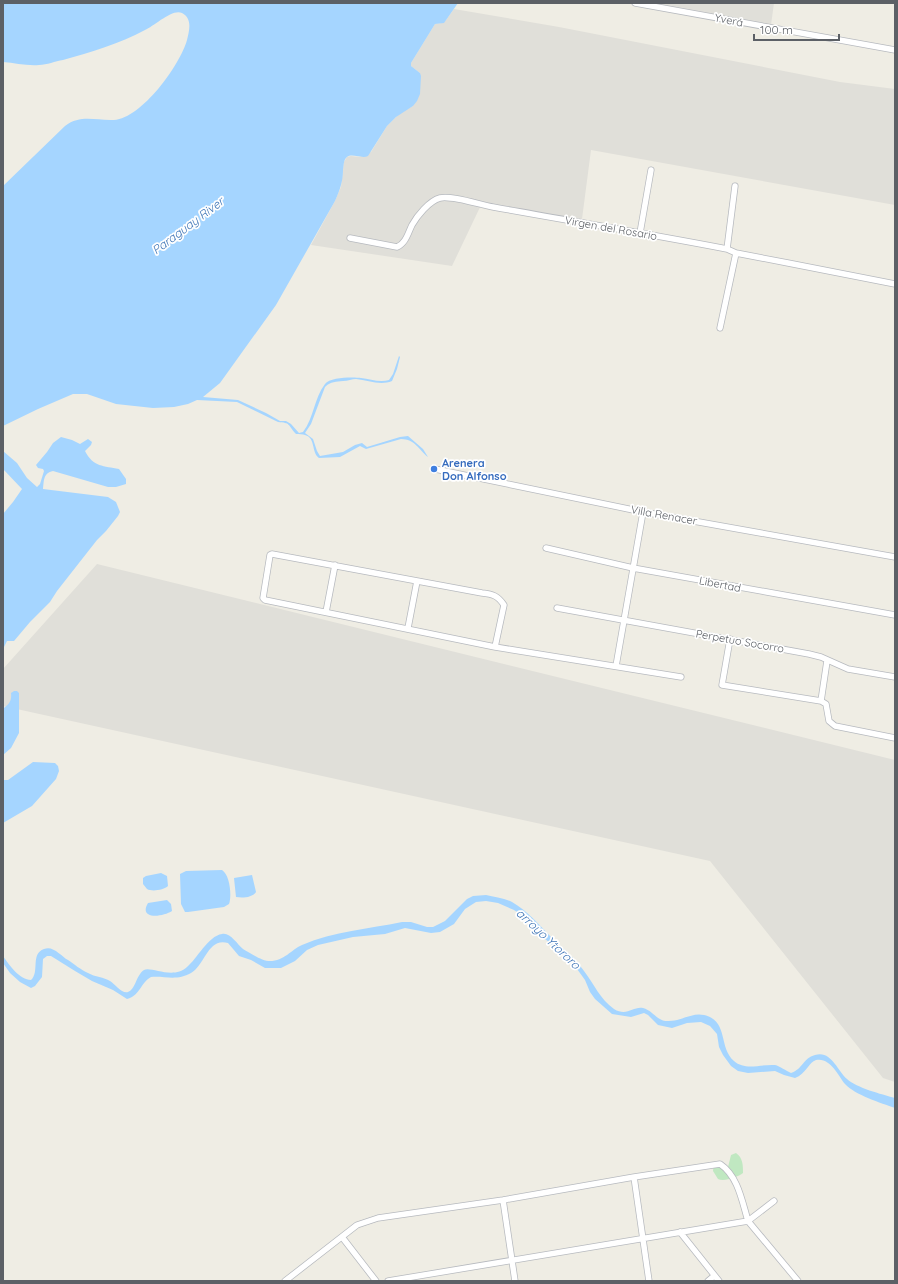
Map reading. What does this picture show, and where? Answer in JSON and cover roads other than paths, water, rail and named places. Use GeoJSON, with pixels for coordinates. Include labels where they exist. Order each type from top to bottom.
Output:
{"type":"FeatureCollection","features":[{"type":"Feature","properties":{"kind":"street","name":"Yverá"},"geometry":{"type":"LineString","coordinates":[[635,3],[895,50]]}},
{"type":"Feature","properties":{"kind":"street"},"geometry":{"type":"LineString","coordinates":[[640,233],[651,170]]}},
{"type":"Feature","properties":{"kind":"street"},"geometry":{"type":"LineString","coordinates":[[727,249],[735,186]]}},
{"type":"Feature","properties":{"kind":"street","name":"Virgen del Rosario"},"geometry":{"type":"LineString","coordinates":[[350,238],[397,247],[401,245],[407,237],[413,224],[424,210],[435,200],[446,197],[490,207],[727,249],[736,253],[895,284]]}},
{"type":"Feature","properties":{"kind":"street"},"geometry":{"type":"LineString","coordinates":[[720,328],[736,253]]}},
{"type":"Feature","properties":{"kind":"street","name":"Villa Renacer"},"geometry":{"type":"LineString","coordinates":[[435,469],[643,512],[895,557]]}},
{"type":"Feature","properties":{"kind":"street"},"geometry":{"type":"LineString","coordinates":[[616,666],[643,512]]}},
{"type":"Feature","properties":{"kind":"street","name":"Libertad"},"geometry":{"type":"LineString","coordinates":[[546,548],[633,568],[895,615]]}},
{"type":"Feature","properties":{"kind":"street"},"geometry":{"type":"LineString","coordinates":[[495,646],[504,605],[499,597],[490,594],[335,565],[272,554],[270,555],[264,599],[495,646],[681,677]]}},
{"type":"Feature","properties":{"kind":"street"},"geometry":{"type":"LineString","coordinates":[[326,612],[335,565]]}},
{"type":"Feature","properties":{"kind":"street"},"geometry":{"type":"LineString","coordinates":[[408,628],[417,581]]}},
{"type":"Feature","properties":{"kind":"street","name":"Perpetuo Socorro"},"geometry":{"type":"LineString","coordinates":[[557,608],[809,654],[821,657],[827,661],[848,669],[895,677]]}},
{"type":"Feature","properties":{"kind":"street"},"geometry":{"type":"LineString","coordinates":[[730,639],[722,685],[821,701],[826,704],[829,721],[835,726],[895,738]]}},
{"type":"Feature","properties":{"kind":"street"},"geometry":{"type":"LineString","coordinates":[[821,701],[827,661]]}},
{"type":"Feature","properties":{"kind":"street"},"geometry":{"type":"LineString","coordinates":[[285,1281],[357,1226],[378,1218],[503,1200],[634,1177],[720,1164],[728,1169],[733,1178],[740,1194],[748,1221],[798,1281]]}},
{"type":"Feature","properties":{"kind":"street"},"geometry":{"type":"LineString","coordinates":[[634,1177],[649,1281]]}},
{"type":"Feature","properties":{"kind":"street"},"geometry":{"type":"LineString","coordinates":[[503,1200],[515,1281]]}},
{"type":"Feature","properties":{"kind":"street"},"geometry":{"type":"LineString","coordinates":[[388,1281],[748,1221],[774,1201]]}},
{"type":"Feature","properties":{"kind":"street"},"geometry":{"type":"LineString","coordinates":[[680,1232],[719,1281]]}},
{"type":"Feature","properties":{"kind":"street"},"geometry":{"type":"LineString","coordinates":[[342,1237],[376,1281]]}},
{"type":"Feature","properties":{"kind":"street"},"geometry":{"type":"LineString","coordinates":[[708,1281],[714,1276]]}},
{"type":"Feature","properties":{"kind":"water","name":"Paraguay River"},"geometry":{"type":"Polygon","coordinates":[[[3,3],[458,3],[444,23],[435,24],[411,63],[411,66],[420,73],[421,76],[420,94],[417,101],[413,106],[396,117],[387,126],[368,156],[349,156],[346,158],[341,186],[335,201],[276,305],[220,383],[203,397],[238,400],[280,421],[286,421],[299,433],[303,432],[307,426],[318,395],[325,384],[332,380],[347,378],[361,378],[379,381],[389,380],[393,374],[399,356],[397,369],[392,381],[378,383],[354,379],[334,382],[327,385],[311,424],[305,433],[313,439],[320,456],[343,452],[362,443],[367,447],[408,436],[423,449],[428,457],[410,441],[401,439],[366,449],[360,446],[340,457],[319,458],[315,452],[311,439],[303,434],[296,434],[290,426],[285,423],[278,422],[237,402],[197,400],[188,404],[174,407],[153,408],[116,404],[87,394],[73,394],[3,426],[3,186],[71,122],[83,119],[114,120],[125,117],[148,100],[177,63],[187,40],[189,33],[189,22],[188,18],[182,13],[174,13],[135,35],[105,47],[45,64],[21,64],[3,62],[3,3]]]}},
{"type":"Feature","properties":{"kind":"water"},"geometry":{"type":"Polygon","coordinates":[[[61,437],[80,444],[88,439],[92,442],[85,451],[88,456],[99,465],[119,469],[126,479],[126,484],[116,487],[108,487],[53,471],[46,475],[43,489],[108,497],[116,502],[120,512],[57,591],[50,602],[14,641],[7,641],[3,649],[3,514],[22,489],[3,469],[3,451],[17,463],[27,478],[37,487],[40,484],[44,471],[36,465],[53,443],[61,437]]]}},
{"type":"Feature","properties":{"kind":"water"},"geometry":{"type":"Polygon","coordinates":[[[14,691],[19,693],[19,733],[11,748],[3,755],[3,709],[10,702],[11,693],[14,691]]]}},
{"type":"Feature","properties":{"kind":"water"},"geometry":{"type":"Polygon","coordinates":[[[33,762],[55,763],[58,766],[59,771],[56,779],[32,806],[3,823],[3,780],[8,780],[33,762]]]}},
{"type":"Feature","properties":{"kind":"water"},"geometry":{"type":"Polygon","coordinates":[[[222,870],[229,881],[229,904],[224,907],[185,912],[181,904],[180,874],[186,871],[222,870]]]}},
{"type":"Feature","properties":{"kind":"water"},"geometry":{"type":"Polygon","coordinates":[[[161,873],[167,876],[168,886],[164,889],[158,890],[147,889],[143,884],[143,878],[161,873]]]}},
{"type":"Feature","properties":{"kind":"water"},"geometry":{"type":"Polygon","coordinates":[[[252,875],[256,892],[249,896],[236,897],[234,878],[252,875]]]}},
{"type":"Feature","properties":{"kind":"water","name":"arroyo Ytororo"},"geometry":{"type":"Polygon","coordinates":[[[486,895],[512,902],[529,914],[569,954],[588,976],[601,996],[614,1009],[626,1012],[636,1008],[643,1008],[665,1021],[674,1021],[700,1014],[712,1018],[720,1028],[729,1055],[734,1061],[743,1066],[775,1065],[791,1073],[798,1069],[811,1056],[821,1054],[825,1055],[830,1058],[843,1075],[851,1082],[895,1098],[895,1108],[868,1098],[849,1088],[833,1068],[825,1061],[814,1061],[802,1074],[795,1078],[775,1071],[748,1073],[738,1071],[731,1066],[723,1055],[719,1047],[717,1034],[710,1026],[701,1022],[687,1023],[672,1028],[658,1025],[644,1013],[631,1017],[612,1014],[595,999],[585,980],[572,962],[537,932],[520,914],[498,903],[486,901],[476,902],[465,909],[454,924],[440,932],[431,933],[405,928],[385,934],[353,937],[318,945],[307,950],[295,961],[281,968],[265,968],[251,960],[239,956],[228,943],[221,942],[211,948],[196,969],[191,973],[176,978],[151,977],[135,995],[127,999],[113,990],[92,981],[51,956],[47,956],[43,959],[42,977],[35,986],[31,988],[20,982],[10,973],[3,963],[3,956],[19,975],[23,978],[31,980],[34,977],[37,955],[44,949],[51,948],[85,972],[108,980],[123,992],[128,992],[133,988],[139,975],[144,970],[147,969],[169,973],[181,971],[191,963],[207,943],[222,934],[228,935],[243,949],[263,960],[275,961],[302,945],[339,933],[402,922],[411,922],[427,927],[433,927],[445,921],[467,899],[473,896],[486,895]]]}},
{"type":"Feature","properties":{"kind":"water"},"geometry":{"type":"Polygon","coordinates":[[[167,900],[171,904],[172,911],[158,916],[149,915],[146,912],[148,903],[167,900]]]}},
{"type":"Feature","properties":{"kind":"place","name":"Arenera Don Alfonso"},"geometry":{"type":"Point","coordinates":[434,469]}}]}
